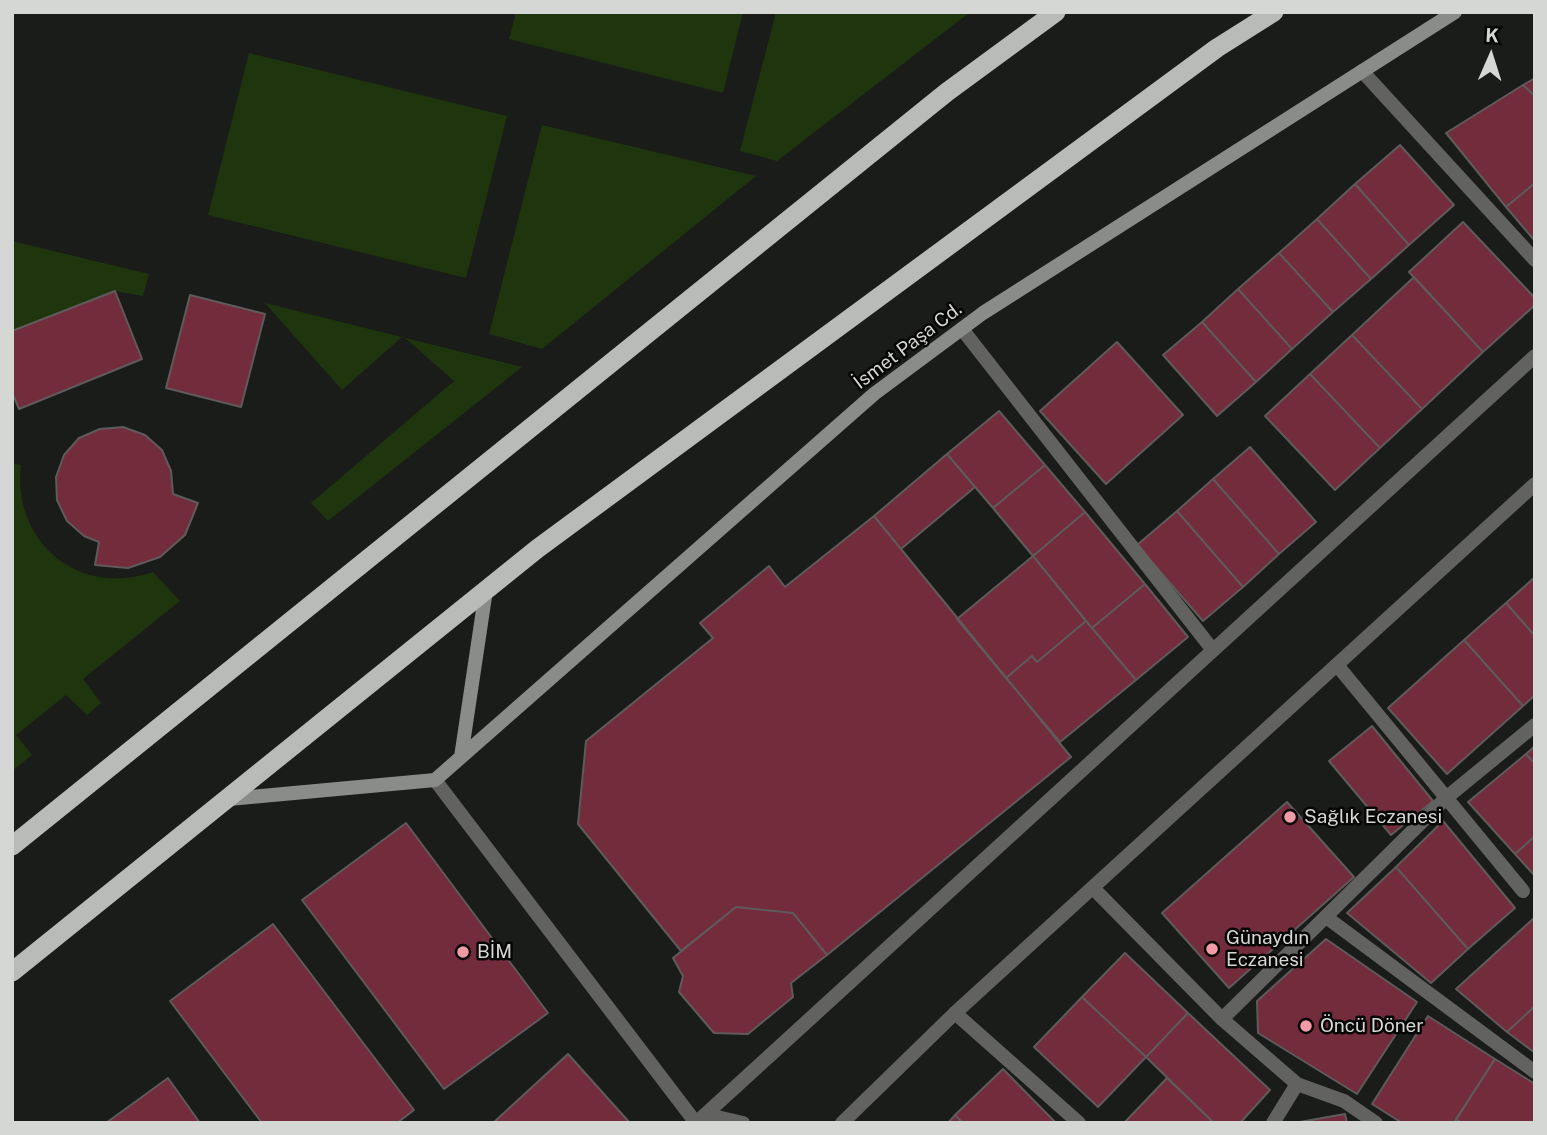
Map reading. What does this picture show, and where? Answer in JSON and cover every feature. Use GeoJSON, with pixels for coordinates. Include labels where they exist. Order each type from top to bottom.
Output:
{"type":"FeatureCollection","features":[{"type":"Feature","properties":{"kind":"highway"},"geometry":{"type":"LineString","coordinates":[[12,846],[947,92],[1056,12]]}},
{"type":"Feature","properties":{"kind":"highway"},"geometry":{"type":"LineString","coordinates":[[12,972],[537,549],[1206,56],[1274,12]]}},
{"type":"Feature","properties":{"kind":"main road","name":"İsmet Paşa Cd."},"geometry":{"type":"LineString","coordinates":[[435,780],[874,394],[962,328],[1455,12]]}},
{"type":"Feature","properties":{"kind":"main road"},"geometry":{"type":"LineString","coordinates":[[461,757],[486,590]]}},
{"type":"Feature","properties":{"kind":"main road"},"geometry":{"type":"LineString","coordinates":[[229,799],[435,780]]}},
{"type":"Feature","properties":{"kind":"street"},"geometry":{"type":"LineString","coordinates":[[1362,71],[1535,260]]}},
{"type":"Feature","properties":{"kind":"street"},"geometry":{"type":"LineString","coordinates":[[962,328],[1212,649]]}},
{"type":"Feature","properties":{"kind":"street"},"geometry":{"type":"LineString","coordinates":[[696,1123],[1535,356]]}},
{"type":"Feature","properties":{"kind":"street"},"geometry":{"type":"LineString","coordinates":[[842,1123],[956,1013],[1535,484]]}},
{"type":"Feature","properties":{"kind":"street"},"geometry":{"type":"LineString","coordinates":[[1337,664],[1523,891]]}},
{"type":"Feature","properties":{"kind":"street"},"geometry":{"type":"LineString","coordinates":[[1222,1019],[1447,798],[1535,725]]}},
{"type":"Feature","properties":{"kind":"street"},"geometry":{"type":"LineString","coordinates":[[435,780],[696,1123]]}},
{"type":"Feature","properties":{"kind":"street"},"geometry":{"type":"LineString","coordinates":[[1093,888],[1222,1019],[1297,1084],[1344,1101],[1376,1123]]}},
{"type":"Feature","properties":{"kind":"street"},"geometry":{"type":"LineString","coordinates":[[1326,917],[1535,1072]]}},
{"type":"Feature","properties":{"kind":"street"},"geometry":{"type":"LineString","coordinates":[[956,1013],[1079,1123]]}},
{"type":"Feature","properties":{"kind":"street"},"geometry":{"type":"LineString","coordinates":[[1273,1123],[1297,1084]]}},
{"type":"Feature","properties":{"kind":"street"},"geometry":{"type":"LineString","coordinates":[[696,1123],[717,1117],[743,1123]]}},
{"type":"Feature","properties":{"kind":"green space"},"geometry":{"type":"Polygon","coordinates":[[[516,12],[743,12],[723,93],[509,39],[516,12]]]}},
{"type":"Feature","properties":{"kind":"green space"},"geometry":{"type":"Polygon","coordinates":[[[776,12],[969,13],[777,161],[740,151],[776,12]]]}},
{"type":"Feature","properties":{"kind":"green space"},"geometry":{"type":"Polygon","coordinates":[[[249,53],[507,116],[466,278],[208,215],[249,53]]]}},
{"type":"Feature","properties":{"kind":"green space"},"geometry":{"type":"Polygon","coordinates":[[[542,125],[756,176],[542,349],[489,334],[542,125]]]}},
{"type":"Feature","properties":{"kind":"green space"},"geometry":{"type":"Polygon","coordinates":[[[12,241],[149,274],[143,296],[115,291],[12,331],[12,241]]]}},
{"type":"Feature","properties":{"kind":"green space"},"geometry":{"type":"Polygon","coordinates":[[[265,303],[402,337],[342,390],[265,303]]]}},
{"type":"Feature","properties":{"kind":"green space"},"geometry":{"type":"Polygon","coordinates":[[[405,338],[522,367],[328,521],[311,503],[454,381],[405,338]]]}},
{"type":"Feature","properties":{"kind":"green space"},"geometry":{"type":"Polygon","coordinates":[[[12,463],[21,465],[21,493],[27,518],[39,540],[56,557],[76,570],[100,577],[126,578],[153,572],[180,601],[83,679],[101,703],[87,715],[66,695],[16,735],[32,755],[12,771],[12,463]]]}},
{"type":"Feature","properties":{"kind":"building"},"geometry":{"type":"Polygon","coordinates":[[[1535,78],[1535,96],[1523,85],[1535,78]]]}},
{"type":"Feature","properties":{"kind":"building"},"geometry":{"type":"Polygon","coordinates":[[[1523,85],[1535,96],[1535,183],[1506,207],[1446,133],[1523,85]]]}},
{"type":"Feature","properties":{"kind":"building"},"geometry":{"type":"Polygon","coordinates":[[[1400,145],[1454,205],[1409,245],[1355,184],[1400,145]]]}},
{"type":"Feature","properties":{"kind":"building"},"geometry":{"type":"Polygon","coordinates":[[[1535,183],[1535,241],[1506,207],[1535,183]]]}},
{"type":"Feature","properties":{"kind":"building"},"geometry":{"type":"Polygon","coordinates":[[[1355,184],[1409,245],[1371,279],[1317,219],[1355,184]]]}},
{"type":"Feature","properties":{"kind":"building"},"geometry":{"type":"Polygon","coordinates":[[[1317,219],[1371,279],[1333,312],[1279,253],[1317,219]]]}},
{"type":"Feature","properties":{"kind":"building"},"geometry":{"type":"Polygon","coordinates":[[[1463,222],[1535,298],[1535,305],[1483,352],[1409,272],[1463,222]]]}},
{"type":"Feature","properties":{"kind":"building"},"geometry":{"type":"Polygon","coordinates":[[[1279,253],[1333,312],[1292,349],[1238,289],[1279,253]]]}},
{"type":"Feature","properties":{"kind":"building"},"geometry":{"type":"Polygon","coordinates":[[[1414,277],[1483,352],[1422,409],[1352,335],[1414,277]]]}},
{"type":"Feature","properties":{"kind":"building"},"geometry":{"type":"Polygon","coordinates":[[[1238,289],[1292,349],[1256,382],[1202,322],[1238,289]]]}},
{"type":"Feature","properties":{"kind":"building"},"geometry":{"type":"Polygon","coordinates":[[[115,291],[142,359],[19,409],[12,392],[12,331],[115,291]]]}},
{"type":"Feature","properties":{"kind":"building"},"geometry":{"type":"Polygon","coordinates":[[[190,295],[265,314],[241,407],[166,388],[190,295]]]}},
{"type":"Feature","properties":{"kind":"building"},"geometry":{"type":"Polygon","coordinates":[[[1202,322],[1256,382],[1217,416],[1163,355],[1202,322]]]}},
{"type":"Feature","properties":{"kind":"building"},"geometry":{"type":"Polygon","coordinates":[[[1352,335],[1422,409],[1380,448],[1310,374],[1352,335]]]}},
{"type":"Feature","properties":{"kind":"building"},"geometry":{"type":"Polygon","coordinates":[[[1117,342],[1183,415],[1106,484],[1040,411],[1117,342]]]}},
{"type":"Feature","properties":{"kind":"building"},"geometry":{"type":"Polygon","coordinates":[[[1310,374],[1380,448],[1335,490],[1265,416],[1310,374]]]}},
{"type":"Feature","properties":{"kind":"building"},"geometry":{"type":"Polygon","coordinates":[[[999,411],[1045,465],[993,508],[947,454],[999,411]]]}},
{"type":"Feature","properties":{"kind":"building"},"geometry":{"type":"Polygon","coordinates":[[[123,427],[145,435],[162,450],[171,471],[173,494],[198,503],[185,535],[160,557],[128,568],[95,565],[99,542],[84,536],[67,521],[57,500],[56,477],[64,455],[79,438],[100,429],[123,427]]]}},
{"type":"Feature","properties":{"kind":"building"},"geometry":{"type":"Polygon","coordinates":[[[1250,447],[1316,522],[1279,554],[1213,479],[1250,447]]]}},
{"type":"Feature","properties":{"kind":"building"},"geometry":{"type":"Polygon","coordinates":[[[947,454],[975,487],[901,549],[874,516],[947,454]]]}},
{"type":"Feature","properties":{"kind":"building"},"geometry":{"type":"Polygon","coordinates":[[[1045,465],[1085,512],[1033,556],[993,508],[1045,465]]]}},
{"type":"Feature","properties":{"kind":"building"},"geometry":{"type":"Polygon","coordinates":[[[1213,479],[1279,554],[1243,587],[1177,511],[1213,479]]]}},
{"type":"Feature","properties":{"kind":"building"},"geometry":{"type":"Polygon","coordinates":[[[1177,511],[1243,587],[1203,621],[1137,545],[1177,511]]]}},
{"type":"Feature","properties":{"kind":"building"},"geometry":{"type":"Polygon","coordinates":[[[1085,512],[1145,584],[1092,628],[1033,556],[1085,512]]]}},
{"type":"Feature","properties":{"kind":"building"},"geometry":{"type":"Polygon","coordinates":[[[874,516],[1071,757],[827,955],[793,913],[736,907],[681,951],[578,824],[586,741],[713,638],[700,623],[769,566],[785,587],[874,516]]]}},
{"type":"Feature","properties":{"kind":"building"},"geometry":{"type":"Polygon","coordinates":[[[1033,556],[1086,621],[1037,662],[1032,656],[1006,678],[957,619],[1033,556]]]}},
{"type":"Feature","properties":{"kind":"building"},"geometry":{"type":"Polygon","coordinates":[[[1535,577],[1535,636],[1506,603],[1535,577]]]}},
{"type":"Feature","properties":{"kind":"building"},"geometry":{"type":"Polygon","coordinates":[[[1145,584],[1188,637],[1136,680],[1092,628],[1145,584]]]}},
{"type":"Feature","properties":{"kind":"building"},"geometry":{"type":"Polygon","coordinates":[[[1506,603],[1535,636],[1535,695],[1523,706],[1464,640],[1506,603]]]}},
{"type":"Feature","properties":{"kind":"building"},"geometry":{"type":"Polygon","coordinates":[[[1086,621],[1136,680],[1060,742],[1006,678],[1032,656],[1037,662],[1086,621]]]}},
{"type":"Feature","properties":{"kind":"building"},"geometry":{"type":"Polygon","coordinates":[[[1464,640],[1523,706],[1447,774],[1388,708],[1464,640]]]}},
{"type":"Feature","properties":{"kind":"building"},"geometry":{"type":"Polygon","coordinates":[[[1372,726],[1433,801],[1391,835],[1329,761],[1372,726]]]}},
{"type":"Feature","properties":{"kind":"building"},"geometry":{"type":"Polygon","coordinates":[[[1535,746],[1535,764],[1526,754],[1535,746]]]}},
{"type":"Feature","properties":{"kind":"building"},"geometry":{"type":"Polygon","coordinates":[[[1526,754],[1535,764],[1535,836],[1515,854],[1468,802],[1526,754]]]}},
{"type":"Feature","properties":{"kind":"building"},"geometry":{"type":"Polygon","coordinates":[[[1287,802],[1354,877],[1229,988],[1162,913],[1287,802]]]}},
{"type":"Feature","properties":{"kind":"building"},"geometry":{"type":"Polygon","coordinates":[[[1443,821],[1515,908],[1468,949],[1396,867],[1443,821]]]}},
{"type":"Feature","properties":{"kind":"building"},"geometry":{"type":"Polygon","coordinates":[[[406,823],[548,1013],[444,1089],[302,900],[406,823]]]}},
{"type":"Feature","properties":{"kind":"building"},"geometry":{"type":"Polygon","coordinates":[[[1535,836],[1535,876],[1515,854],[1535,836]]]}},
{"type":"Feature","properties":{"kind":"building"},"geometry":{"type":"Polygon","coordinates":[[[1396,867],[1468,949],[1431,983],[1347,913],[1396,867]]]}},
{"type":"Feature","properties":{"kind":"building"},"geometry":{"type":"Polygon","coordinates":[[[736,907],[793,913],[827,955],[791,983],[793,997],[748,1034],[714,1033],[679,992],[683,976],[673,958],[736,907]]]}},
{"type":"Feature","properties":{"kind":"building"},"geometry":{"type":"Polygon","coordinates":[[[1534,918],[1535,1006],[1507,1032],[1456,989],[1534,918]]]}},
{"type":"Feature","properties":{"kind":"building"},"geometry":{"type":"Polygon","coordinates":[[[273,924],[414,1110],[397,1123],[262,1123],[170,1001],[273,924]]]}},
{"type":"Feature","properties":{"kind":"building"},"geometry":{"type":"Polygon","coordinates":[[[1326,939],[1417,1002],[1357,1094],[1258,1033],[1257,1001],[1326,939]]]}},
{"type":"Feature","properties":{"kind":"building"},"geometry":{"type":"Polygon","coordinates":[[[1125,953],[1188,1013],[1146,1057],[1082,997],[1125,953]]]}},
{"type":"Feature","properties":{"kind":"building"},"geometry":{"type":"Polygon","coordinates":[[[1082,997],[1146,1057],[1098,1107],[1034,1047],[1082,997]]]}},
{"type":"Feature","properties":{"kind":"building"},"geometry":{"type":"Polygon","coordinates":[[[1535,1006],[1535,1053],[1507,1032],[1535,1006]]]}},
{"type":"Feature","properties":{"kind":"building"},"geometry":{"type":"Polygon","coordinates":[[[1188,1013],[1270,1090],[1240,1123],[1214,1123],[1146,1057],[1188,1013]]]}},
{"type":"Feature","properties":{"kind":"building"},"geometry":{"type":"Polygon","coordinates":[[[1428,1016],[1495,1059],[1454,1123],[1402,1123],[1372,1104],[1428,1016]]]}},
{"type":"Feature","properties":{"kind":"building"},"geometry":{"type":"Polygon","coordinates":[[[568,1054],[630,1123],[493,1123],[568,1054]]]}},
{"type":"Feature","properties":{"kind":"building"},"geometry":{"type":"Polygon","coordinates":[[[1495,1059],[1535,1084],[1535,1123],[1462,1123],[1456,1119],[1495,1059]]]}},
{"type":"Feature","properties":{"kind":"building"},"geometry":{"type":"Polygon","coordinates":[[[1003,1069],[1056,1123],[963,1123],[955,1115],[1003,1069]]]}},
{"type":"Feature","properties":{"kind":"building"},"geometry":{"type":"Polygon","coordinates":[[[168,1078],[200,1123],[106,1123],[168,1078]]]}},
{"type":"Feature","properties":{"kind":"building"},"geometry":{"type":"Polygon","coordinates":[[[1167,1078],[1214,1123],[1124,1123],[1167,1078]]]}},
{"type":"Feature","properties":{"kind":"building"},"geometry":{"type":"Polygon","coordinates":[[[1345,1114],[1347,1123],[1294,1123],[1345,1114]]]}},
{"type":"Feature","properties":{"kind":"building"},"geometry":{"type":"Polygon","coordinates":[[[955,1115],[963,1123],[948,1123],[955,1115]]]}},
{"type":"Feature","properties":{"kind":"place","name":"Sağlık Eczanesi"},"geometry":{"type":"Point","coordinates":[1290,817]}},
{"type":"Feature","properties":{"kind":"place","name":"Günaydın Eczanesi"},"geometry":{"type":"Point","coordinates":[1212,949]}},
{"type":"Feature","properties":{"kind":"place","name":"BİM"},"geometry":{"type":"Point","coordinates":[463,952]}},
{"type":"Feature","properties":{"kind":"place","name":"Öncü Döner"},"geometry":{"type":"Point","coordinates":[1306,1026]}}]}
